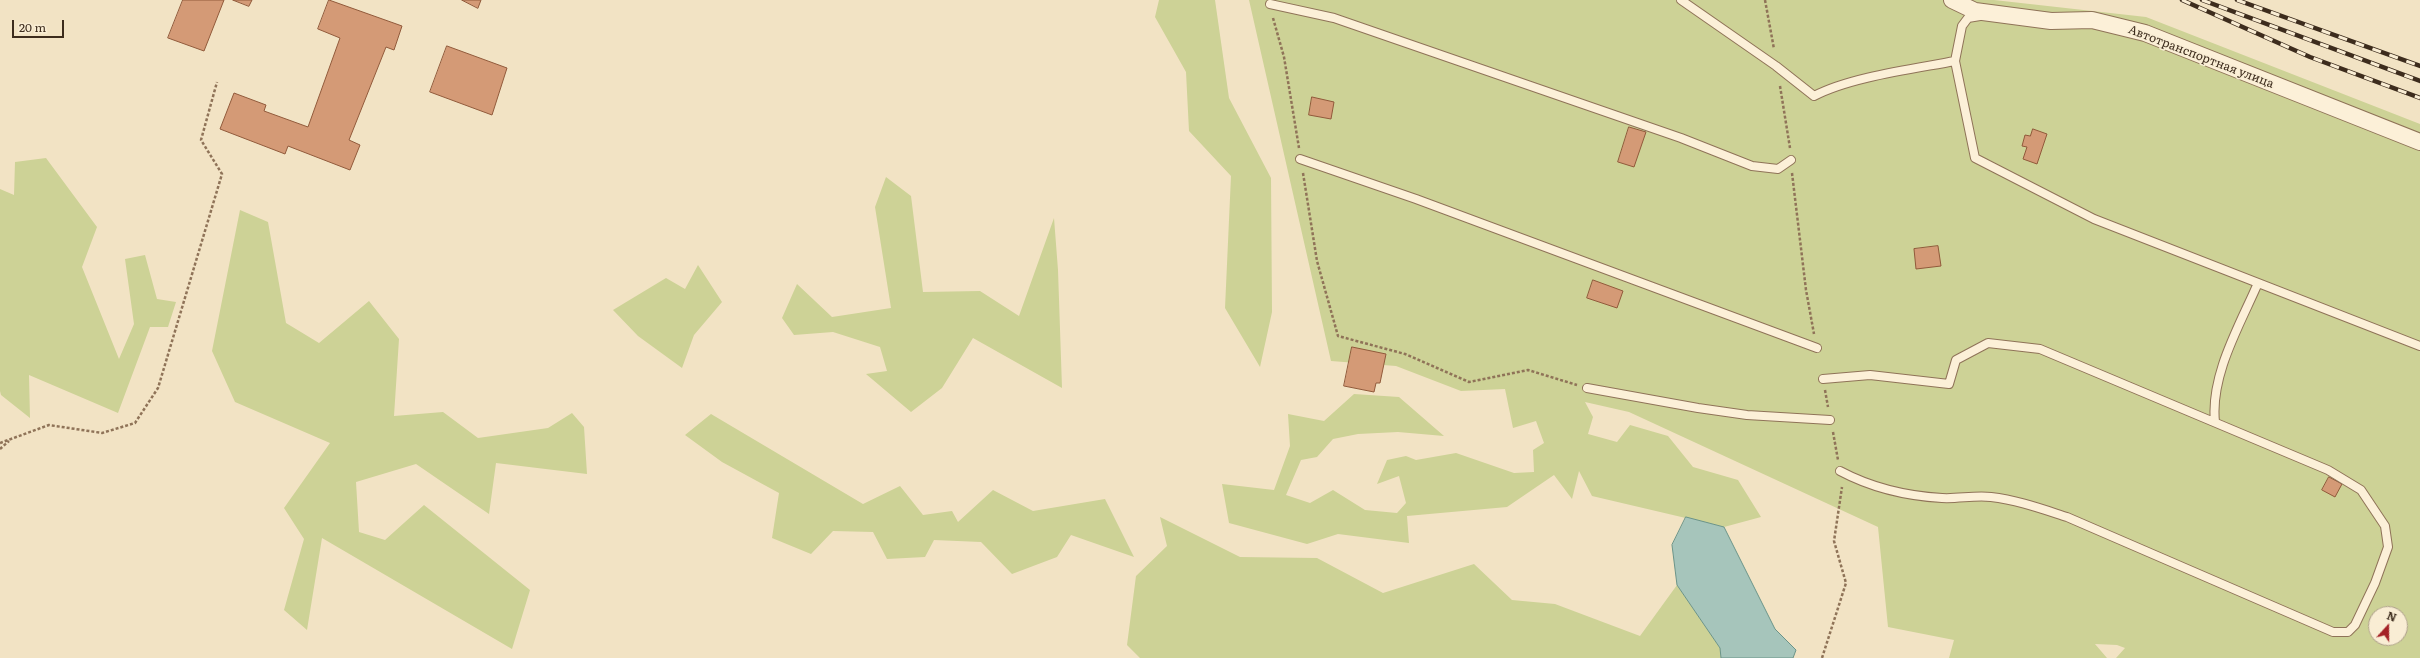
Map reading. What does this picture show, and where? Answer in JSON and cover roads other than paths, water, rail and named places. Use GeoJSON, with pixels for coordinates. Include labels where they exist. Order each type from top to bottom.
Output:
{"type":"FeatureCollection","features":[{"type":"Feature","properties":{"kind":"street","name":"Автотранспортная улица"},"geometry":{"type":"LineString","coordinates":[[1952,0],[1974,11],[2051,21],[2092,20],[2145,34],[2420,142]]}},
{"type":"Feature","properties":{"kind":"lane"},"geometry":{"type":"LineString","coordinates":[[1681,0],[1776,66],[1814,96],[1824,91],[1885,74],[1955,61]]}},
{"type":"Feature","properties":{"kind":"lane"},"geometry":{"type":"LineString","coordinates":[[1270,4],[1334,18],[1681,138],[1752,166],[1778,169],[1791,160]]}},
{"type":"Feature","properties":{"kind":"lane"},"geometry":{"type":"LineString","coordinates":[[1996,14],[1968,18],[1962,26],[1955,61],[1975,158],[2094,219],[2420,346]]}},
{"type":"Feature","properties":{"kind":"lane"},"geometry":{"type":"LineString","coordinates":[[1300,159],[1416,199],[1817,348]]}},
{"type":"Feature","properties":{"kind":"lane"},"geometry":{"type":"LineString","coordinates":[[2215,422],[2215,394],[2230,348],[2258,283]]}},
{"type":"Feature","properties":{"kind":"lane"},"geometry":{"type":"LineString","coordinates":[[1823,379],[1870,375],[1949,384],[1956,360],[1988,343],[2040,350],[2215,422],[2335,474],[2361,490],[2385,526],[2388,547],[2355,625],[2348,632],[2333,632],[2067,517],[2024,503],[1990,497],[1943,498],[1905,494],[1874,486],[1840,471]]}},
{"type":"Feature","properties":{"kind":"lane"},"geometry":{"type":"LineString","coordinates":[[1587,388],[1733,413],[1830,420]]}},
{"type":"Feature","properties":{"kind":"water"},"geometry":{"type":"Polygon","coordinates":[[[1686,517],[1724,527],[1775,629],[1796,650],[1793,658],[1721,658],[1720,648],[1677,585],[1672,545],[1686,517]]]}},
{"type":"Feature","properties":{"kind":"railway"},"geometry":{"type":"LineString","coordinates":[[2182,0],[2310,57],[2420,98]]}},
{"type":"Feature","properties":{"kind":"railway"},"geometry":{"type":"LineString","coordinates":[[2202,0],[2420,81]]}},
{"type":"Feature","properties":{"kind":"railway"},"geometry":{"type":"LineString","coordinates":[[2237,0],[2420,66]]}}]}
